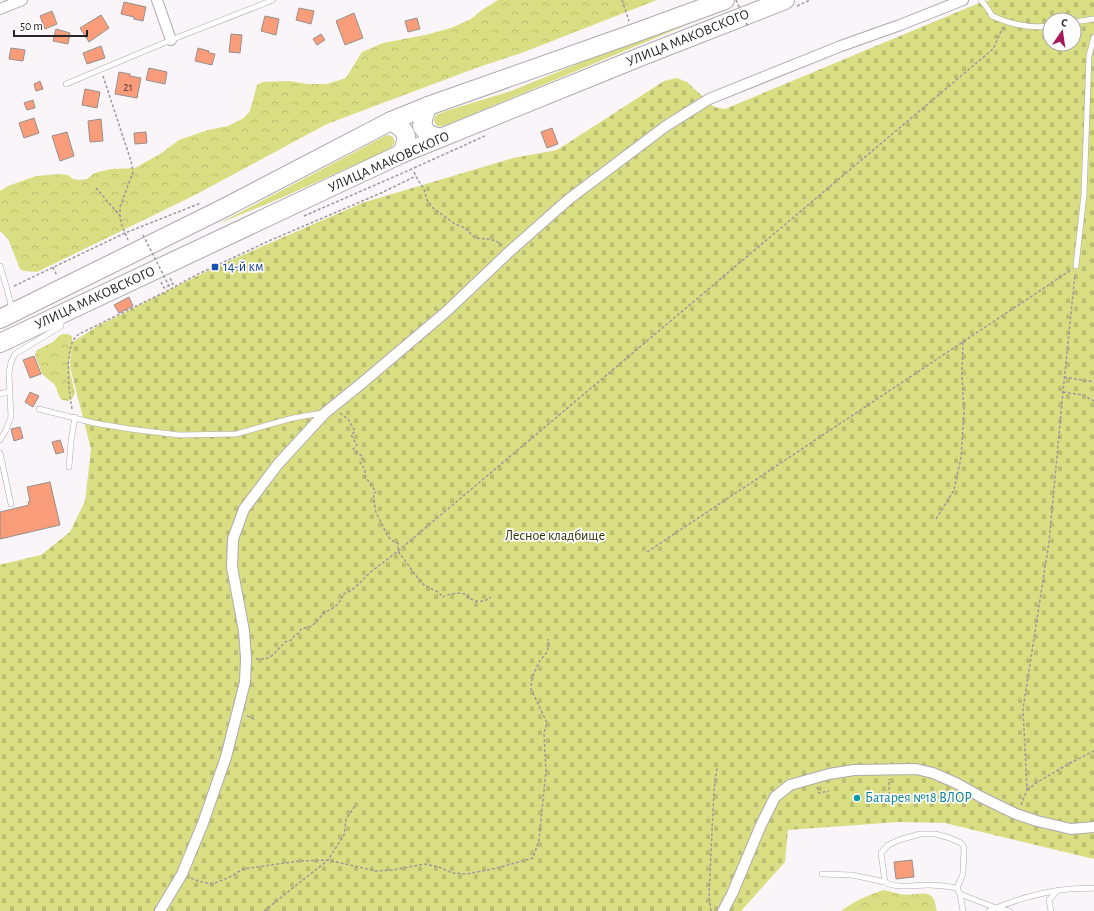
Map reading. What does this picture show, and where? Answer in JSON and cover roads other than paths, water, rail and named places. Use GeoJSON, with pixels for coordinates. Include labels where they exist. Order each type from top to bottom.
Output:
{"type":"FeatureCollection","features":[{"type":"Feature","properties":{"kind":"highway","name":"УЛИЦА МАКОВСКОГО"},"geometry":{"type":"LineString","coordinates":[[6,316],[224,208],[391,121],[428,106],[725,0]]}},
{"type":"Feature","properties":{"kind":"highway","name":"УЛИЦА МАКОВСКОГО"},"geometry":{"type":"LineString","coordinates":[[0,343],[401,154],[785,0]]}},
{"type":"Feature","properties":{"kind":"highway"},"geometry":{"type":"LineString","coordinates":[[428,106],[424,115],[422,126],[428,134],[440,138]]}},
{"type":"Feature","properties":{"kind":"highway"},"geometry":{"type":"LineString","coordinates":[[391,121],[400,126],[405,134],[407,143],[401,154]]}},
{"type":"Feature","properties":{"kind":"street"},"geometry":{"type":"LineString","coordinates":[[0,9],[22,0]]}},
{"type":"Feature","properties":{"kind":"street"},"geometry":{"type":"LineString","coordinates":[[157,0],[171,40]]}},
{"type":"Feature","properties":{"kind":"street"},"geometry":{"type":"LineString","coordinates":[[160,911],[182,874],[203,823],[226,757],[245,682],[246,658],[244,631],[232,567],[233,539],[244,509],[278,464],[329,410],[447,310],[569,199],[666,126],[709,99],[841,46],[900,25],[962,0]]}},
{"type":"Feature","properties":{"kind":"street"},"geometry":{"type":"LineString","coordinates":[[723,911],[775,797],[790,785],[829,774],[854,770],[889,769],[916,770],[933,773],[956,783],[1016,814],[1037,821],[1071,829],[1094,827]]}},
{"type":"Feature","properties":{"kind":"lane"},"geometry":{"type":"LineString","coordinates":[[66,84],[171,40],[273,0]]}},
{"type":"Feature","properties":{"kind":"lane"},"geometry":{"type":"LineString","coordinates":[[980,0],[992,16],[1005,22],[1021,26],[1042,28]]}},
{"type":"Feature","properties":{"kind":"lane"},"geometry":{"type":"LineString","coordinates":[[1082,21],[1094,19]]}},
{"type":"Feature","properties":{"kind":"lane"},"geometry":{"type":"LineString","coordinates":[[1076,266],[1084,194],[1089,56],[1094,37]]}},
{"type":"Feature","properties":{"kind":"lane"},"geometry":{"type":"LineString","coordinates":[[0,266],[7,289],[6,316]]}},
{"type":"Feature","properties":{"kind":"lane"},"geometry":{"type":"LineString","coordinates":[[0,440],[11,417],[9,373],[15,354],[61,326],[61,314]]}},
{"type":"Feature","properties":{"kind":"lane"},"geometry":{"type":"LineString","coordinates":[[0,394],[10,391]]}},
{"type":"Feature","properties":{"kind":"lane"},"geometry":{"type":"LineString","coordinates":[[39,408],[94,423],[172,434],[236,434],[292,418],[329,410]]}},
{"type":"Feature","properties":{"kind":"lane"},"geometry":{"type":"LineString","coordinates":[[70,467],[74,417]]}},
{"type":"Feature","properties":{"kind":"lane"},"geometry":{"type":"LineString","coordinates":[[0,432],[6,430]]}},
{"type":"Feature","properties":{"kind":"lane"},"geometry":{"type":"LineString","coordinates":[[0,453],[1,464],[11,504]]}},
{"type":"Feature","properties":{"kind":"lane"},"geometry":{"type":"LineString","coordinates":[[885,882],[881,853],[888,845],[920,834],[935,834],[950,838],[961,843],[964,847],[963,874],[957,888],[960,894],[963,911]]}},
{"type":"Feature","properties":{"kind":"lane"},"geometry":{"type":"LineString","coordinates":[[822,874],[852,876],[885,882],[892,886],[936,885],[957,888]]}},
{"type":"Feature","properties":{"kind":"lane"},"geometry":{"type":"LineString","coordinates":[[989,911],[1002,905],[1036,895],[1070,889],[1094,888]]}},
{"type":"Feature","properties":{"kind":"lane"},"geometry":{"type":"LineString","coordinates":[[1051,911],[1049,900],[1057,891]]}},
{"type":"Feature","properties":{"kind":"lane"},"geometry":{"type":"LineString","coordinates":[[960,894],[996,908],[1009,911]]}},
{"type":"Feature","properties":{"kind":"place","name":"14-й км"},"geometry":{"type":"Point","coordinates":[215,267]}},
{"type":"Feature","properties":{"kind":"place","name":"Батарея №18 ВЛОР"},"geometry":{"type":"Point","coordinates":[857,798]}},
{"type":"Feature","properties":{"kind":"park label","name":"Лесное кладбище"},"geometry":{"type":"Point","coordinates":[555,536]}}]}
